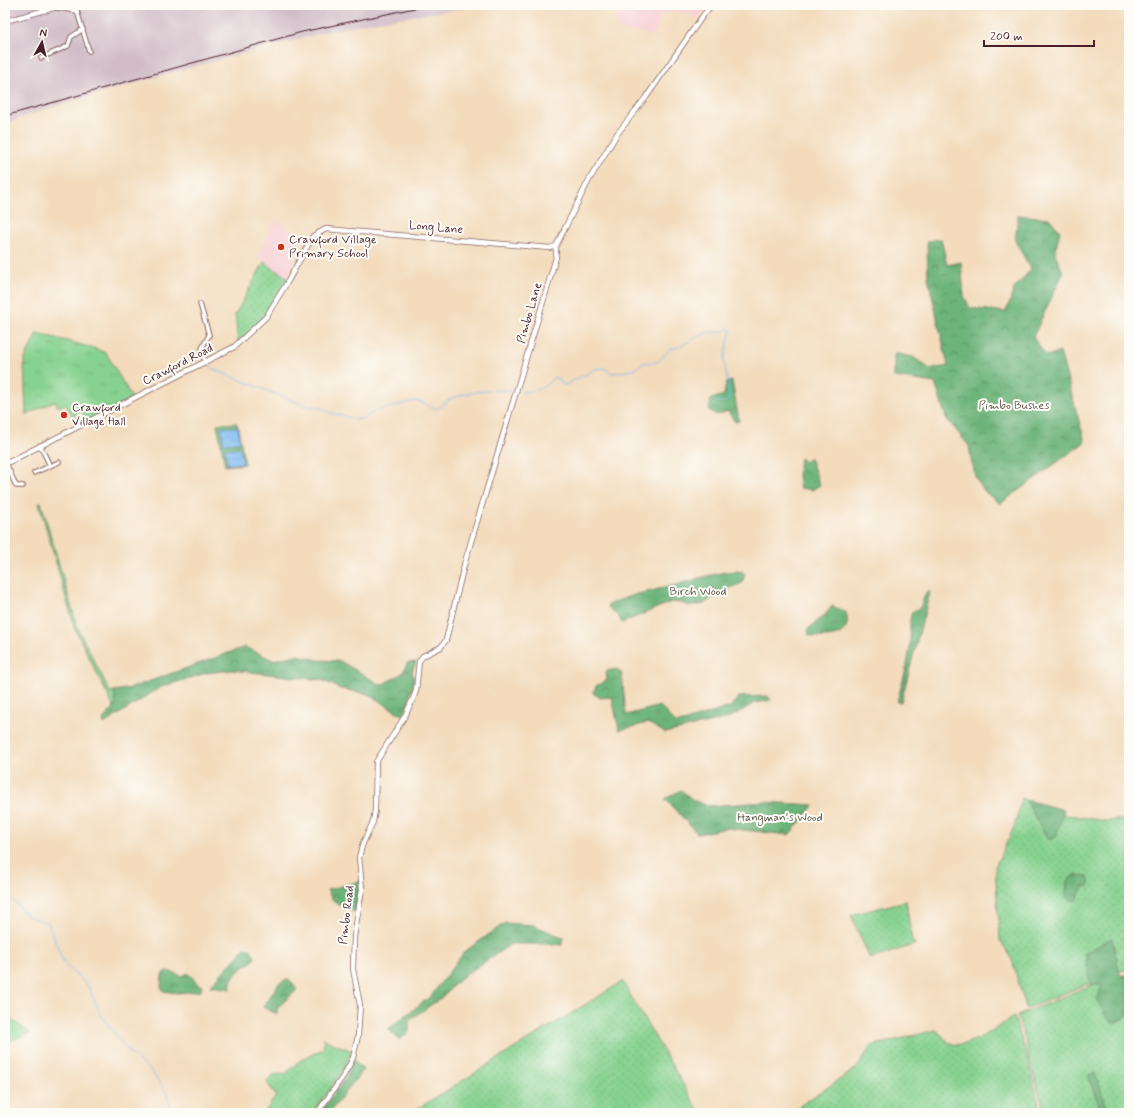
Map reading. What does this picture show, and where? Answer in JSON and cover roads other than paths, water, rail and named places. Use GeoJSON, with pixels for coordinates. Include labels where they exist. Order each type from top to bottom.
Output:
{"type":"FeatureCollection","features":[{"type":"Feature","properties":{"kind":"street"},"geometry":{"type":"LineString","coordinates":[[5,21],[65,5]]}},
{"type":"Feature","properties":{"kind":"street"},"geometry":{"type":"LineString","coordinates":[[79,5],[77,11],[89,51]]}},
{"type":"Feature","properties":{"kind":"street","name":"Pimbo Lane"},"geometry":{"type":"LineString","coordinates":[[428,653],[441,647],[446,640],[464,565],[556,257],[556,246],[575,206],[609,147],[712,5]]}},
{"type":"Feature","properties":{"kind":"street"},"geometry":{"type":"LineString","coordinates":[[55,8],[77,11]]}},
{"type":"Feature","properties":{"kind":"street"},"geometry":{"type":"LineString","coordinates":[[41,58],[68,46],[71,37],[83,29]]}},
{"type":"Feature","properties":{"kind":"street","name":"Long Lane"},"geometry":{"type":"LineString","coordinates":[[316,234],[326,229],[550,248],[556,246]]}},
{"type":"Feature","properties":{"kind":"street","name":"Crawford Road"},"geometry":{"type":"LineString","coordinates":[[5,463],[234,347],[266,316],[316,234]]}},
{"type":"Feature","properties":{"kind":"street"},"geometry":{"type":"LineString","coordinates":[[200,304],[209,335],[202,348],[205,363]]}},
{"type":"Feature","properties":{"kind":"street"},"geometry":{"type":"LineString","coordinates":[[40,446],[50,466]]}},
{"type":"Feature","properties":{"kind":"street"},"geometry":{"type":"LineString","coordinates":[[34,473],[59,462]]}},
{"type":"Feature","properties":{"kind":"street"},"geometry":{"type":"LineString","coordinates":[[5,463],[16,486],[23,486]]}},
{"type":"Feature","properties":{"kind":"street","name":"Pimbo Road"},"geometry":{"type":"LineString","coordinates":[[317,1113],[352,1061],[358,1036],[360,1005],[353,969],[354,937],[362,889],[361,850],[373,822],[375,810],[376,762],[408,711],[416,691],[419,661],[428,653]]}},
{"type":"Feature","properties":{"kind":"water"},"geometry":{"type":"Polygon","coordinates":[[[238,427],[240,441],[224,444],[221,428],[238,427]]]}},
{"type":"Feature","properties":{"kind":"water"},"geometry":{"type":"Polygon","coordinates":[[[240,448],[243,463],[228,465],[225,449],[240,448]]]}},
{"type":"Feature","properties":{"kind":"waterway"},"geometry":{"type":"LineString","coordinates":[[521,392],[540,389],[554,377],[558,378],[562,384],[565,385],[596,369],[604,368],[612,373],[634,370],[643,363],[658,362],[670,349],[679,347],[702,335],[710,332],[721,332],[728,329],[731,330],[724,360],[730,397],[727,401],[718,402]]}},
{"type":"Feature","properties":{"kind":"waterway"},"geometry":{"type":"LineString","coordinates":[[210,365],[213,369],[303,405],[321,408],[332,414],[357,419],[362,419],[375,411],[414,401],[437,409],[450,399],[475,392],[490,390],[514,391]]}},
{"type":"Feature","properties":{"kind":"waterway"},"geometry":{"type":"LineString","coordinates":[[5,892],[28,916],[48,923],[64,964],[88,986],[102,1017],[131,1054],[151,1071],[166,1092],[170,1106],[176,1113]]}},
{"type":"Feature","properties":{"kind":"railway"},"geometry":{"type":"LineString","coordinates":[[5,116],[302,32],[429,5]]}},
{"type":"Feature","properties":{"kind":"place","name":"Crawford Village Primary School"},"geometry":{"type":"Point","coordinates":[281,247]}},
{"type":"Feature","properties":{"kind":"place","name":"Crawford Village Hall"},"geometry":{"type":"Point","coordinates":[64,415]}},
{"type":"Feature","properties":{"kind":"park label","name":"Pimbo Bushes"},"geometry":{"type":"Point","coordinates":[1014,406]}},
{"type":"Feature","properties":{"kind":"park label","name":"Birch Wood"},"geometry":{"type":"Point","coordinates":[698,592]}},
{"type":"Feature","properties":{"kind":"park label","name":"Hangman's Wood"},"geometry":{"type":"Point","coordinates":[780,818]}}]}
